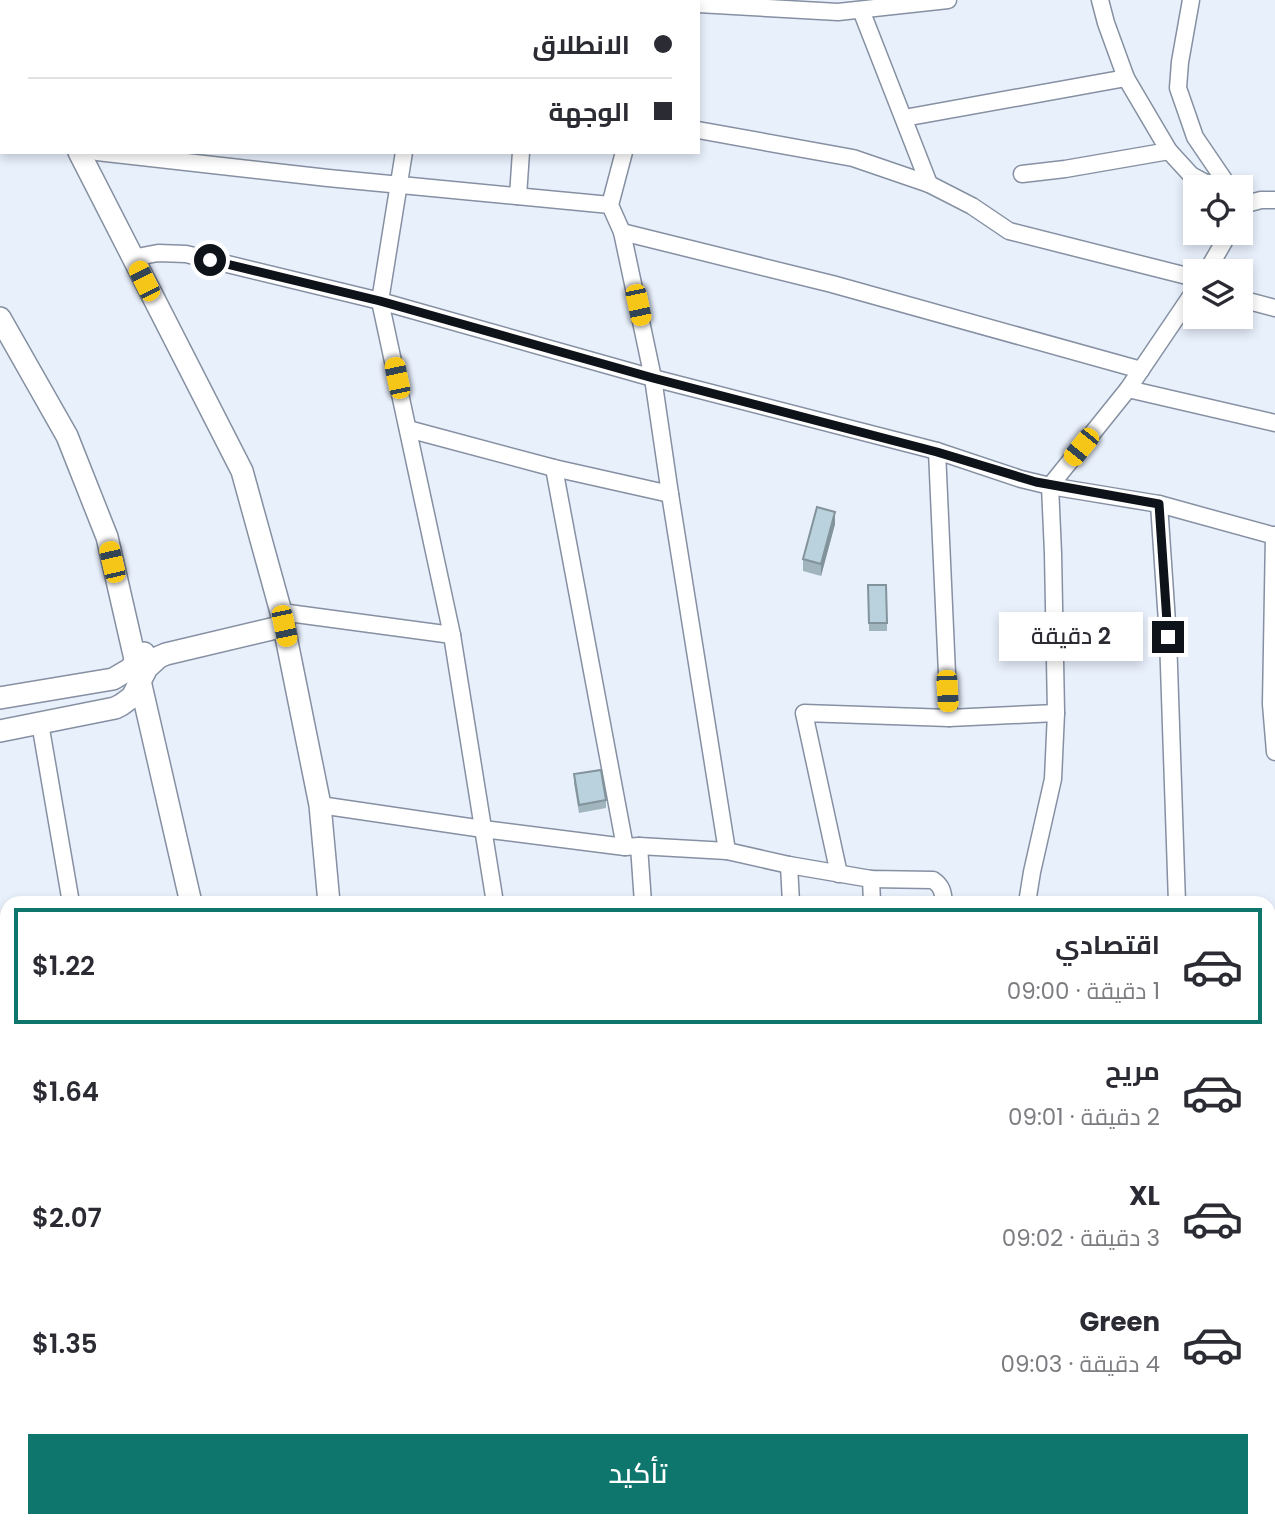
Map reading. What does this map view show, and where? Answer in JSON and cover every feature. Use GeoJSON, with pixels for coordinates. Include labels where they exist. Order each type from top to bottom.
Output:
{"type":"FeatureCollection","features":[{"type":"Feature","properties":{"kind":"street"},"geometry":{"type":"LineString","coordinates":[[700,4],[837,6],[861,10],[948,0]]}},
{"type":"Feature","properties":{"kind":"street"},"geometry":{"type":"LineString","coordinates":[[1100,0],[1126,78],[1169,151],[1191,175],[1204,182],[1228,187],[1195,137],[1178,88],[1191,0]]}},
{"type":"Feature","properties":{"kind":"street"},"geometry":{"type":"LineString","coordinates":[[861,10],[929,184]]}},
{"type":"Feature","properties":{"kind":"street"},"geometry":{"type":"LineString","coordinates":[[904,118],[1126,78]]}},
{"type":"Feature","properties":{"kind":"street"},"geometry":{"type":"LineString","coordinates":[[700,130],[853,158],[929,184],[972,206],[1009,231],[1183,275]]}},
{"type":"Feature","properties":{"kind":"street"},"geometry":{"type":"LineString","coordinates":[[1021,174],[1169,151]]}},
{"type":"Feature","properties":{"kind":"street"},"geometry":{"type":"LineString","coordinates":[[80,154],[242,471],[283,619],[320,805],[328,896]]}},
{"type":"Feature","properties":{"kind":"street"},"geometry":{"type":"LineString","coordinates":[[115,154],[610,205]]}},
{"type":"Feature","properties":{"kind":"street"},"geometry":{"type":"LineString","coordinates":[[404,154],[380,301],[452,635],[494,896]]}},
{"type":"Feature","properties":{"kind":"street"},"geometry":{"type":"LineString","coordinates":[[518,197],[521,154]]}},
{"type":"Feature","properties":{"kind":"street"},"geometry":{"type":"LineString","coordinates":[[623,154],[610,205],[622,232],[653,378],[727,852]]}},
{"type":"Feature","properties":{"kind":"street"},"geometry":{"type":"LineString","coordinates":[[1253,202],[1275,200]]}},
{"type":"Feature","properties":{"kind":"street"},"geometry":{"type":"LineString","coordinates":[[622,232],[832,284],[1140,370]]}},
{"type":"Feature","properties":{"kind":"street"},"geometry":{"type":"LineString","coordinates":[[132,258],[158,253],[186,254],[380,301],[653,378],[937,452],[1050,486],[1159,504],[1274,536],[1271,704],[1275,752]]}},
{"type":"Feature","properties":{"kind":"street"},"geometry":{"type":"LineString","coordinates":[[1253,303],[1275,309]]}},
{"type":"Feature","properties":{"kind":"street"},"geometry":{"type":"LineString","coordinates":[[1028,896],[1053,779],[1056,713],[1050,486],[1128,389],[1183,307]]}},
{"type":"Feature","properties":{"kind":"street"},"geometry":{"type":"LineString","coordinates":[[0,318],[67,436],[107,537],[189,896]]}},
{"type":"Feature","properties":{"kind":"street"},"geometry":{"type":"LineString","coordinates":[[1128,389],[1275,423]]}},
{"type":"Feature","properties":{"kind":"street"},"geometry":{"type":"LineString","coordinates":[[408,429],[554,468],[670,494]]}},
{"type":"Feature","properties":{"kind":"street"},"geometry":{"type":"LineString","coordinates":[[937,452],[949,718]]}},
{"type":"Feature","properties":{"kind":"street"},"geometry":{"type":"LineString","coordinates":[[554,468],[642,896]]}},
{"type":"Feature","properties":{"kind":"street"},"geometry":{"type":"LineString","coordinates":[[1159,504],[1168,637],[1177,896]]}},
{"type":"Feature","properties":{"kind":"street"},"geometry":{"type":"LineString","coordinates":[[0,698],[113,679],[130,669],[138,672],[147,668],[166,654],[283,619],[452,635]]}},
{"type":"Feature","properties":{"kind":"street"},"geometry":{"type":"LineString","coordinates":[[0,730],[115,708],[132,697],[138,672]]}},
{"type":"Feature","properties":{"kind":"street"},"geometry":{"type":"LineString","coordinates":[[839,874],[804,713],[949,718],[1056,713]]}},
{"type":"Feature","properties":{"kind":"street"},"geometry":{"type":"LineString","coordinates":[[40,723],[70,896]]}},
{"type":"Feature","properties":{"kind":"street"},"geometry":{"type":"LineString","coordinates":[[320,805],[483,829],[632,846],[727,852],[871,879],[933,880],[939,884],[943,896]]}},
{"type":"Feature","properties":{"kind":"street"},"geometry":{"type":"LineString","coordinates":[[789,865],[791,896]]}},
{"type":"Feature","properties":{"kind":"street"},"geometry":{"type":"LineString","coordinates":[[871,879],[872,896]]}},
{"type":"Feature","properties":{"kind":"building"},"geometry":{"type":"Polygon","coordinates":[[[817,507],[835,512],[821,564],[803,559],[817,507]]]}},
{"type":"Feature","properties":{"kind":"building"},"geometry":{"type":"Polygon","coordinates":[[[868,585],[886,585],[887,623],[869,623],[868,585]]]}},
{"type":"Feature","properties":{"kind":"building"},"geometry":{"type":"Polygon","coordinates":[[[601,770],[606,800],[579,805],[574,774],[601,770]]]}},
{"type":"Feature","properties":{"kind":"route"},"geometry":{"type":"LineString","coordinates":[[210,260],[380,301],[653,378],[937,452],[1021,479],[1159,504],[1168,637]]}}]}
